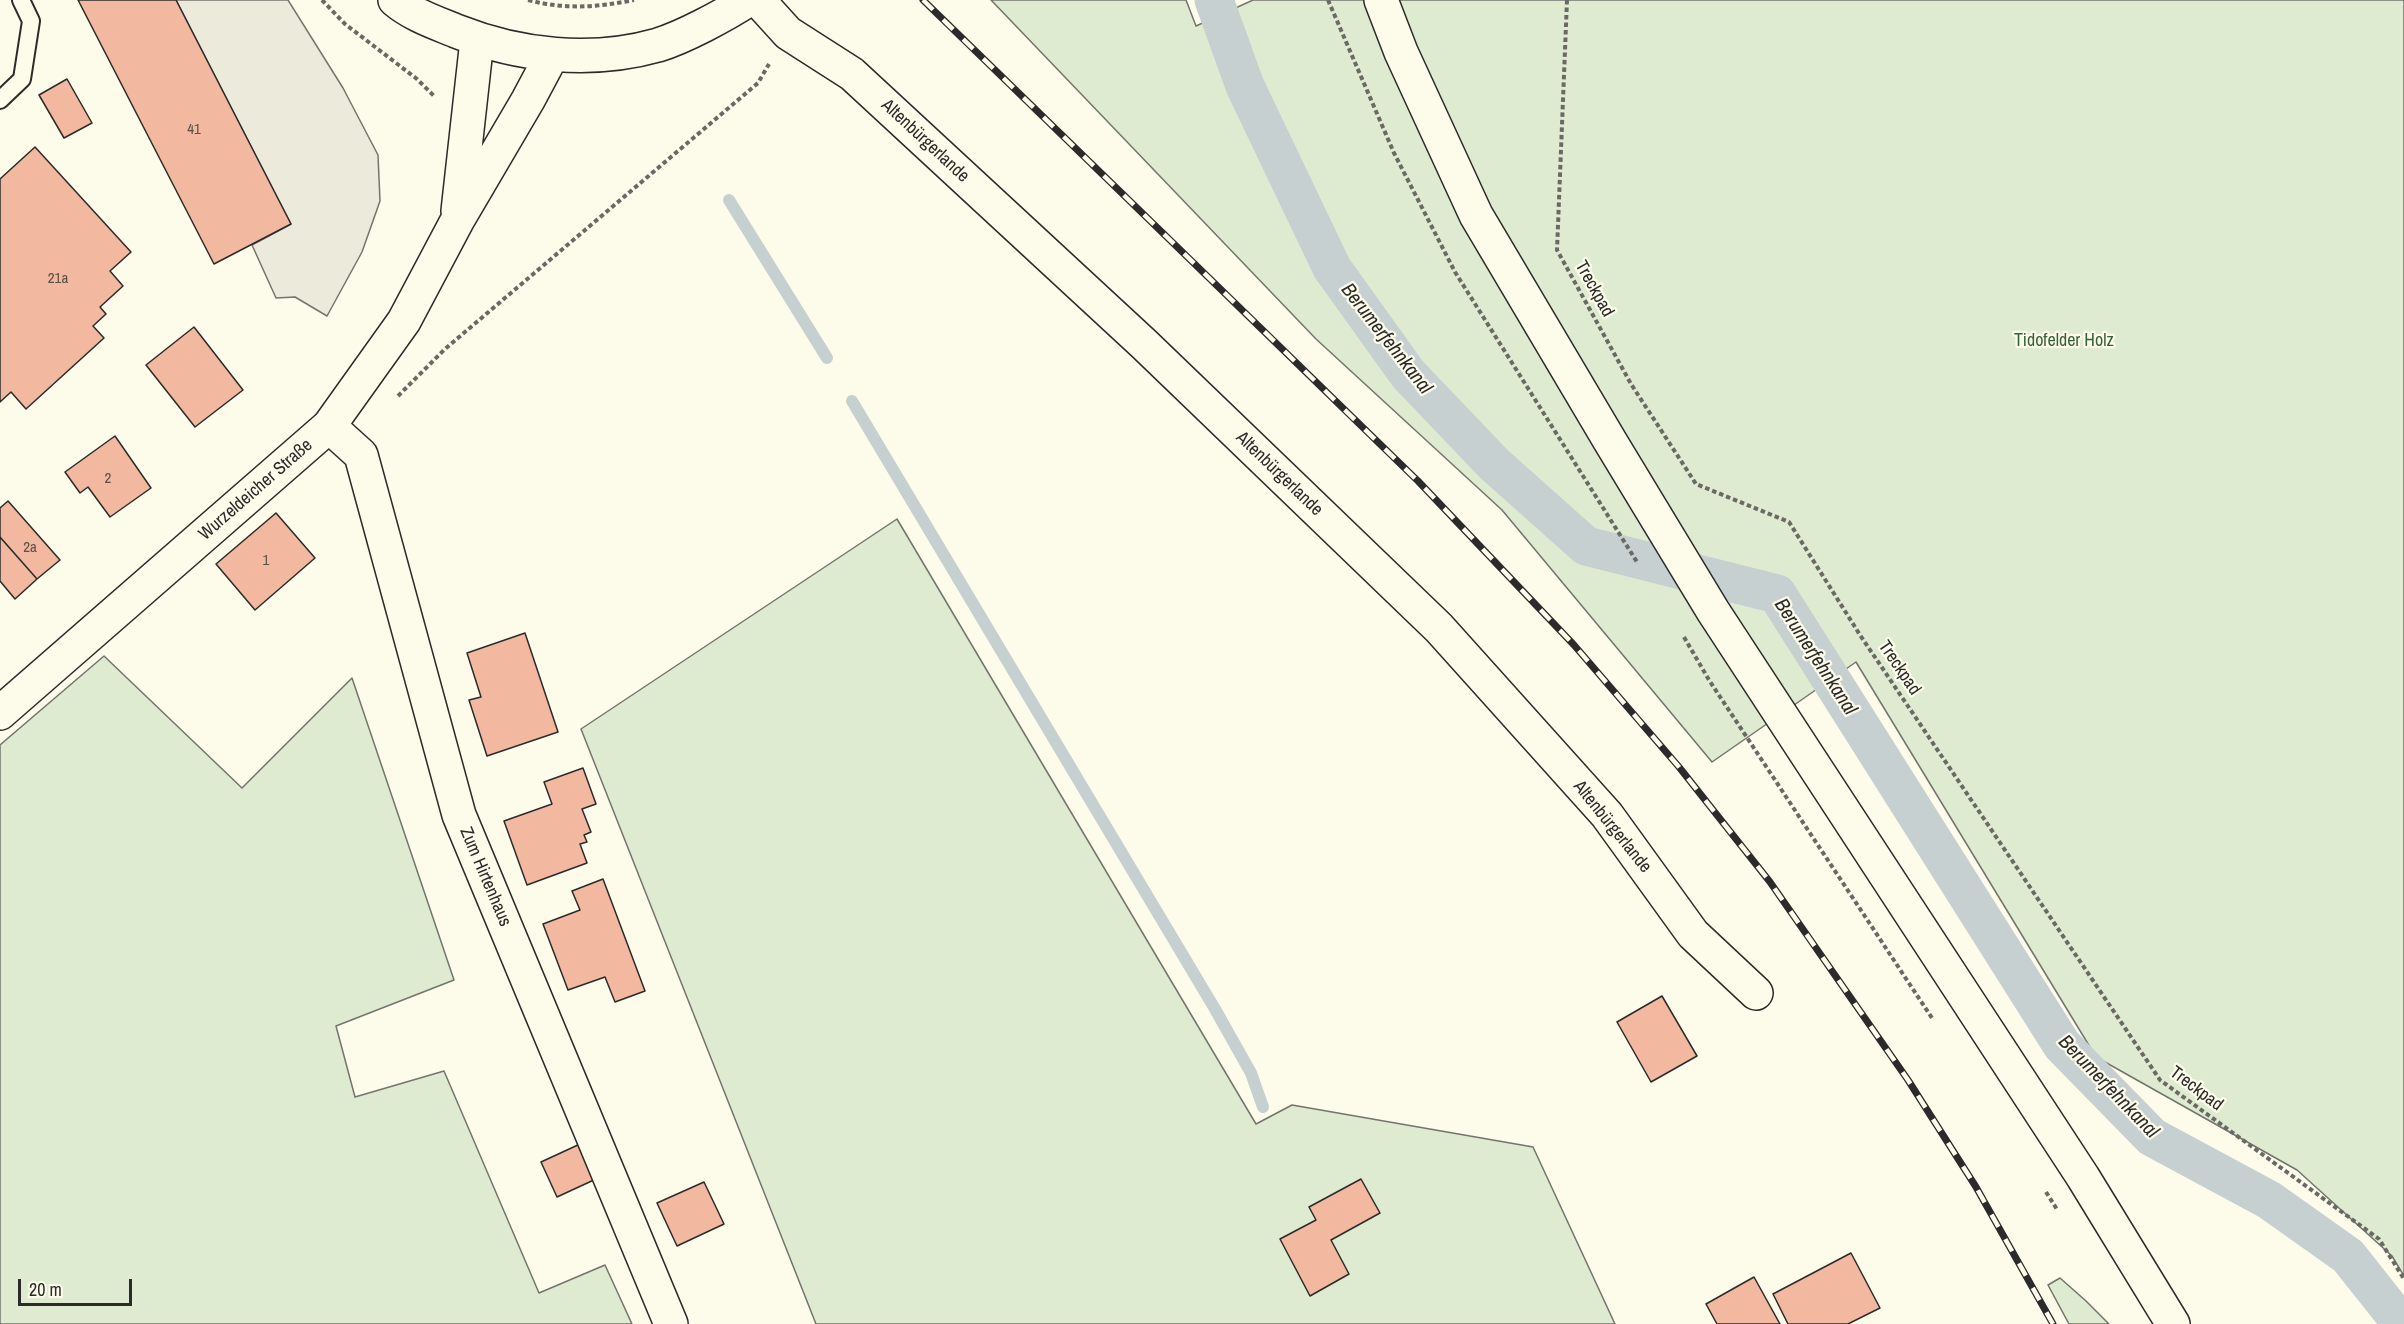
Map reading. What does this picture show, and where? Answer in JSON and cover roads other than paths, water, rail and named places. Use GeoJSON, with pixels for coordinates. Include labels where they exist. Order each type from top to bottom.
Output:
{"type":"FeatureCollection","features":[{"type":"Feature","properties":{"kind":"main road"},"geometry":{"type":"LineString","coordinates":[[395,0],[411,13],[477,40],[515,50],[552,55],[608,54],[659,45],[727,14],[748,0]]}},
{"type":"Feature","properties":{"kind":"main road"},"geometry":{"type":"LineString","coordinates":[[442,0],[477,40]]}},
{"type":"Feature","properties":{"kind":"main road","name":"Altenbürgerlande"},"geometry":{"type":"LineString","coordinates":[[758,0],[788,33],[852,74],[1144,344],[1439,628],[1607,815],[1694,934],[1756,993]]}},
{"type":"Feature","properties":{"kind":"main road"},"geometry":{"type":"LineString","coordinates":[[1381,0],[1401,52],[1476,214],[1653,512],[1713,611],[2083,1178],[2173,1324]]}},
{"type":"Feature","properties":{"kind":"main road","name":"Wurzeldeicher Straße"},"geometry":{"type":"LineString","coordinates":[[457,221],[477,40]]}},
{"type":"Feature","properties":{"kind":"main road","name":"Wurzeldeicher Straße"},"geometry":{"type":"LineString","coordinates":[[0,713],[329,426],[404,321],[457,221],[552,55]]}},
{"type":"Feature","properties":{"kind":"main road","name":"Zum Hirtenhaus"},"geometry":{"type":"LineString","coordinates":[[329,426],[361,455],[459,815],[671,1324]]}},
{"type":"Feature","properties":{"kind":"lane"},"geometry":{"type":"LineString","coordinates":[[0,100],[22,79],[31,21],[21,0]]}},
{"type":"Feature","properties":{"kind":"waterway","name":"Berumerfehnkanal"},"geometry":{"type":"LineString","coordinates":[[1214,0],[1245,86],[1332,268],[1408,374],[1494,464],[1586,546],[1777,594],[2062,1045],[2152,1137],[2269,1200],[2348,1256],[2402,1324]]}},
{"type":"Feature","properties":{"kind":"waterway"},"geometry":{"type":"LineString","coordinates":[[729,200],[827,358]]}},
{"type":"Feature","properties":{"kind":"waterway"},"geometry":{"type":"LineString","coordinates":[[852,401],[1215,1009],[1251,1073],[1263,1107]]}},
{"type":"Feature","properties":{"kind":"railway"},"geometry":{"type":"LineString","coordinates":[[923,0],[1418,481],[1574,645],[1679,767],[1770,882],[1908,1080],[1976,1187],[2053,1324]]}},
{"type":"Feature","properties":{"kind":"park label","name":"Tidofelder Holz"},"geometry":{"type":"Point","coordinates":[2064,341]}}]}
